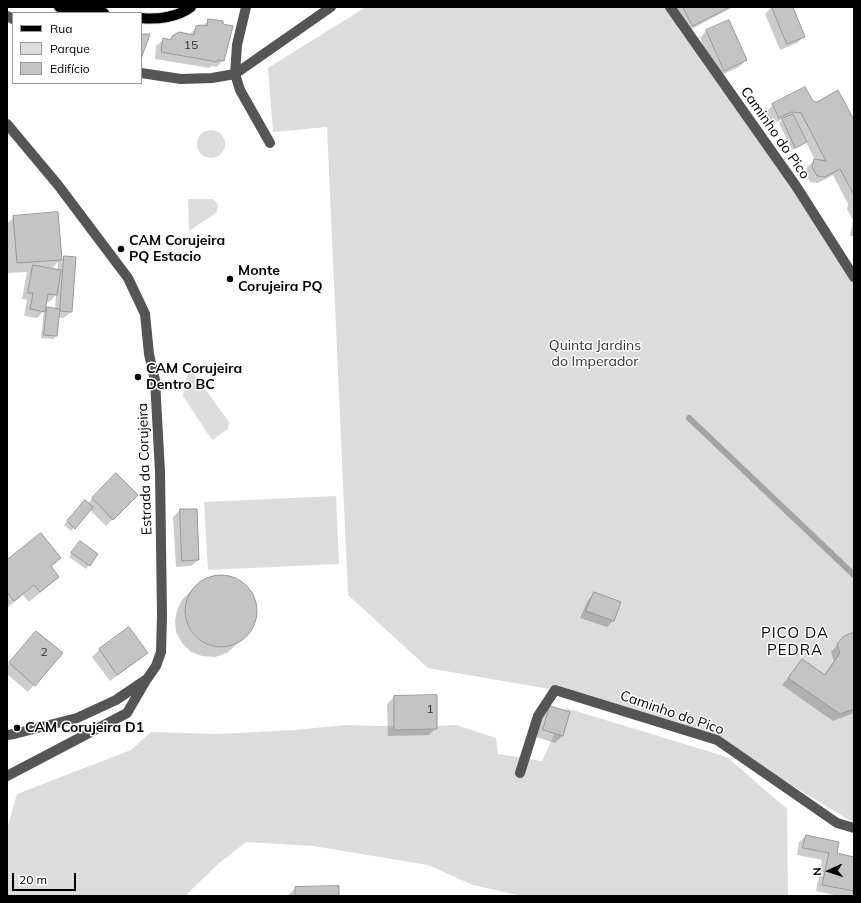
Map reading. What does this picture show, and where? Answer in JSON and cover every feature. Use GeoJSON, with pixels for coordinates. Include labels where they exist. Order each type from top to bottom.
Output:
{"type":"FeatureCollection","features":[{"type":"Feature","properties":{"kind":"main road"},"geometry":{"type":"LineString","coordinates":[[59,7],[96,12]]}},
{"type":"Feature","properties":{"kind":"main road"},"geometry":{"type":"LineString","coordinates":[[142,18],[164,17],[185,11],[191,7]]}},
{"type":"Feature","properties":{"kind":"street"},"geometry":{"type":"LineString","coordinates":[[246,7],[237,45],[235,74],[240,90],[270,143]]}},
{"type":"Feature","properties":{"kind":"street"},"geometry":{"type":"LineString","coordinates":[[142,73],[181,79],[212,78],[235,74],[331,7]]}},
{"type":"Feature","properties":{"kind":"street","name":"Caminho do Pico"},"geometry":{"type":"LineString","coordinates":[[670,7],[796,186],[854,277]]}},
{"type":"Feature","properties":{"kind":"street","name":"Estrada da Corujeira"},"geometry":{"type":"LineString","coordinates":[[7,124],[58,185],[128,278],[144,314],[156,388],[160,472],[162,601],[161,652],[156,666],[147,679],[116,700],[77,718],[7,735]]}},
{"type":"Feature","properties":{"kind":"street"},"geometry":{"type":"LineString","coordinates":[[7,776],[127,713],[147,679]]}},
{"type":"Feature","properties":{"kind":"street","name":"Caminho do Pico"},"geometry":{"type":"LineString","coordinates":[[520,773],[538,716],[555,690],[717,740],[837,823],[854,828]]}},
{"type":"Feature","properties":{"kind":"green space","name":"Quinta Jardins do Imperador"},"geometry":{"type":"Polygon","coordinates":[[[366,7],[670,7],[854,277],[854,823],[717,740],[555,690],[428,668],[348,595],[327,127],[273,132],[268,68],[366,7]]]}},
{"type":"Feature","properties":{"kind":"green space"},"geometry":{"type":"Polygon","coordinates":[[[211,130],[221,134],[225,144],[221,154],[211,158],[201,154],[197,144],[201,134],[211,130]]]}},
{"type":"Feature","properties":{"kind":"green space"},"geometry":{"type":"Polygon","coordinates":[[[188,199],[213,199],[218,206],[217,212],[189,231],[188,199]]]}},
{"type":"Feature","properties":{"kind":"green space"},"geometry":{"type":"Polygon","coordinates":[[[189,367],[229,422],[228,429],[212,440],[183,396],[189,367]]]}},
{"type":"Feature","properties":{"kind":"green space"},"geometry":{"type":"Polygon","coordinates":[[[336,496],[339,564],[208,570],[204,502],[336,496]]]}},
{"type":"Feature","properties":{"kind":"green space"},"geometry":{"type":"Polygon","coordinates":[[[566,708],[727,757],[787,809],[788,896],[522,896],[473,885],[428,865],[313,846],[246,842],[218,864],[185,896],[7,896],[7,829],[17,794],[131,750],[151,732],[218,734],[294,730],[347,725],[416,727],[456,725],[496,738],[498,754],[542,761],[566,708]]]}},
{"type":"Feature","properties":{"kind":"building"},"geometry":{"type":"Polygon","coordinates":[[[683,7],[730,7],[693,26],[683,7]]]}},
{"type":"Feature","properties":{"kind":"building"},"geometry":{"type":"Polygon","coordinates":[[[772,7],[793,7],[805,37],[787,44],[772,7]]]}},
{"type":"Feature","properties":{"kind":"building"},"geometry":{"type":"Polygon","coordinates":[[[208,19],[223,21],[223,24],[233,26],[224,61],[218,60],[217,62],[161,52],[163,38],[171,40],[172,36],[179,32],[194,35],[196,26],[207,26],[208,19]]]}},
{"type":"Feature","properties":{"kind":"building"},"geometry":{"type":"Polygon","coordinates":[[[729,20],[747,60],[724,71],[706,30],[729,20]]]}},
{"type":"Feature","properties":{"kind":"building"},"geometry":{"type":"Polygon","coordinates":[[[142,34],[150,34],[142,56],[142,34]]]}},
{"type":"Feature","properties":{"kind":"building"},"geometry":{"type":"Polygon","coordinates":[[[805,87],[813,101],[817,102],[838,90],[854,120],[854,195],[840,169],[825,177],[817,176],[812,167],[814,159],[826,161],[801,113],[791,112],[779,118],[772,104],[805,87]]]}},
{"type":"Feature","properties":{"kind":"building"},"geometry":{"type":"Polygon","coordinates":[[[793,114],[807,142],[795,148],[782,119],[793,114]]]}},
{"type":"Feature","properties":{"kind":"building"},"geometry":{"type":"Polygon","coordinates":[[[58,212],[62,260],[17,263],[13,216],[58,212]]]}},
{"type":"Feature","properties":{"kind":"building"},"geometry":{"type":"Polygon","coordinates":[[[64,256],[76,257],[72,312],[60,311],[64,256]]]}},
{"type":"Feature","properties":{"kind":"building"},"geometry":{"type":"Polygon","coordinates":[[[33,265],[61,270],[57,295],[48,294],[45,312],[30,309],[33,293],[28,293],[33,265]]]}},
{"type":"Feature","properties":{"kind":"building"},"geometry":{"type":"Polygon","coordinates":[[[47,307],[60,309],[57,336],[44,335],[47,307]]]}},
{"type":"Feature","properties":{"kind":"building"},"geometry":{"type":"Polygon","coordinates":[[[116,473],[138,495],[113,520],[92,498],[116,473]]]}},
{"type":"Feature","properties":{"kind":"building"},"geometry":{"type":"Polygon","coordinates":[[[85,500],[93,507],[75,529],[67,521],[85,500]]]}},
{"type":"Feature","properties":{"kind":"building"},"geometry":{"type":"Polygon","coordinates":[[[180,509],[197,509],[199,560],[182,561],[180,509]]]}},
{"type":"Feature","properties":{"kind":"building"},"geometry":{"type":"Polygon","coordinates":[[[41,533],[61,558],[51,566],[59,577],[40,592],[34,585],[14,601],[7,592],[7,560],[41,533]]]}},
{"type":"Feature","properties":{"kind":"building"},"geometry":{"type":"Polygon","coordinates":[[[80,541],[98,554],[90,566],[71,553],[80,541]]]}},
{"type":"Feature","properties":{"kind":"building"},"geometry":{"type":"Polygon","coordinates":[[[214,575],[228,575],[235,577],[247,585],[255,597],[257,611],[255,625],[247,637],[235,645],[228,647],[214,647],[207,645],[195,637],[187,625],[185,618],[185,604],[187,597],[195,585],[207,577],[214,575]]]}},
{"type":"Feature","properties":{"kind":"building"},"geometry":{"type":"Polygon","coordinates":[[[594,592],[621,602],[614,621],[586,611],[594,592]]]}},
{"type":"Feature","properties":{"kind":"building"},"geometry":{"type":"Polygon","coordinates":[[[129,627],[148,653],[117,675],[99,649],[129,627]]]}},
{"type":"Feature","properties":{"kind":"building"},"geometry":{"type":"Polygon","coordinates":[[[36,631],[63,653],[35,686],[9,663],[36,631]]]}},
{"type":"Feature","properties":{"kind":"building"},"geometry":{"type":"Polygon","coordinates":[[[854,633],[854,709],[840,714],[788,678],[802,659],[825,675],[840,653],[837,644],[843,637],[854,633]]]}},
{"type":"Feature","properties":{"kind":"building"},"geometry":{"type":"Polygon","coordinates":[[[437,695],[437,729],[394,730],[394,696],[437,695]]]}},
{"type":"Feature","properties":{"kind":"building"},"geometry":{"type":"Polygon","coordinates":[[[550,706],[570,712],[563,736],[543,730],[550,706]]]}},
{"type":"Feature","properties":{"kind":"building"},"geometry":{"type":"Polygon","coordinates":[[[806,835],[839,842],[837,853],[854,857],[854,891],[822,885],[829,853],[803,848],[806,835]]]}},
{"type":"Feature","properties":{"kind":"building"},"geometry":{"type":"Polygon","coordinates":[[[339,886],[339,896],[295,896],[295,887],[339,886]]]}},
{"type":"Feature","properties":{"kind":"waterway"},"geometry":{"type":"LineString","coordinates":[[689,418],[854,575]]}},
{"type":"Feature","properties":{"kind":"place","name":"CAM Corujeira PQ Estacio"},"geometry":{"type":"Point","coordinates":[121,249]}},
{"type":"Feature","properties":{"kind":"place","name":"Monte Corujeira PQ"},"geometry":{"type":"Point","coordinates":[230,279]}},
{"type":"Feature","properties":{"kind":"place","name":"CAM Corujeira Dentro BC"},"geometry":{"type":"Point","coordinates":[138,377]}},
{"type":"Feature","properties":{"kind":"place","name":"CAM Corujeira D1"},"geometry":{"type":"Point","coordinates":[17,728]}},
{"type":"Feature","properties":{"kind":"district","name":"PICO DA PEDRA"},"geometry":{"type":"Point","coordinates":[795,642]}}]}
